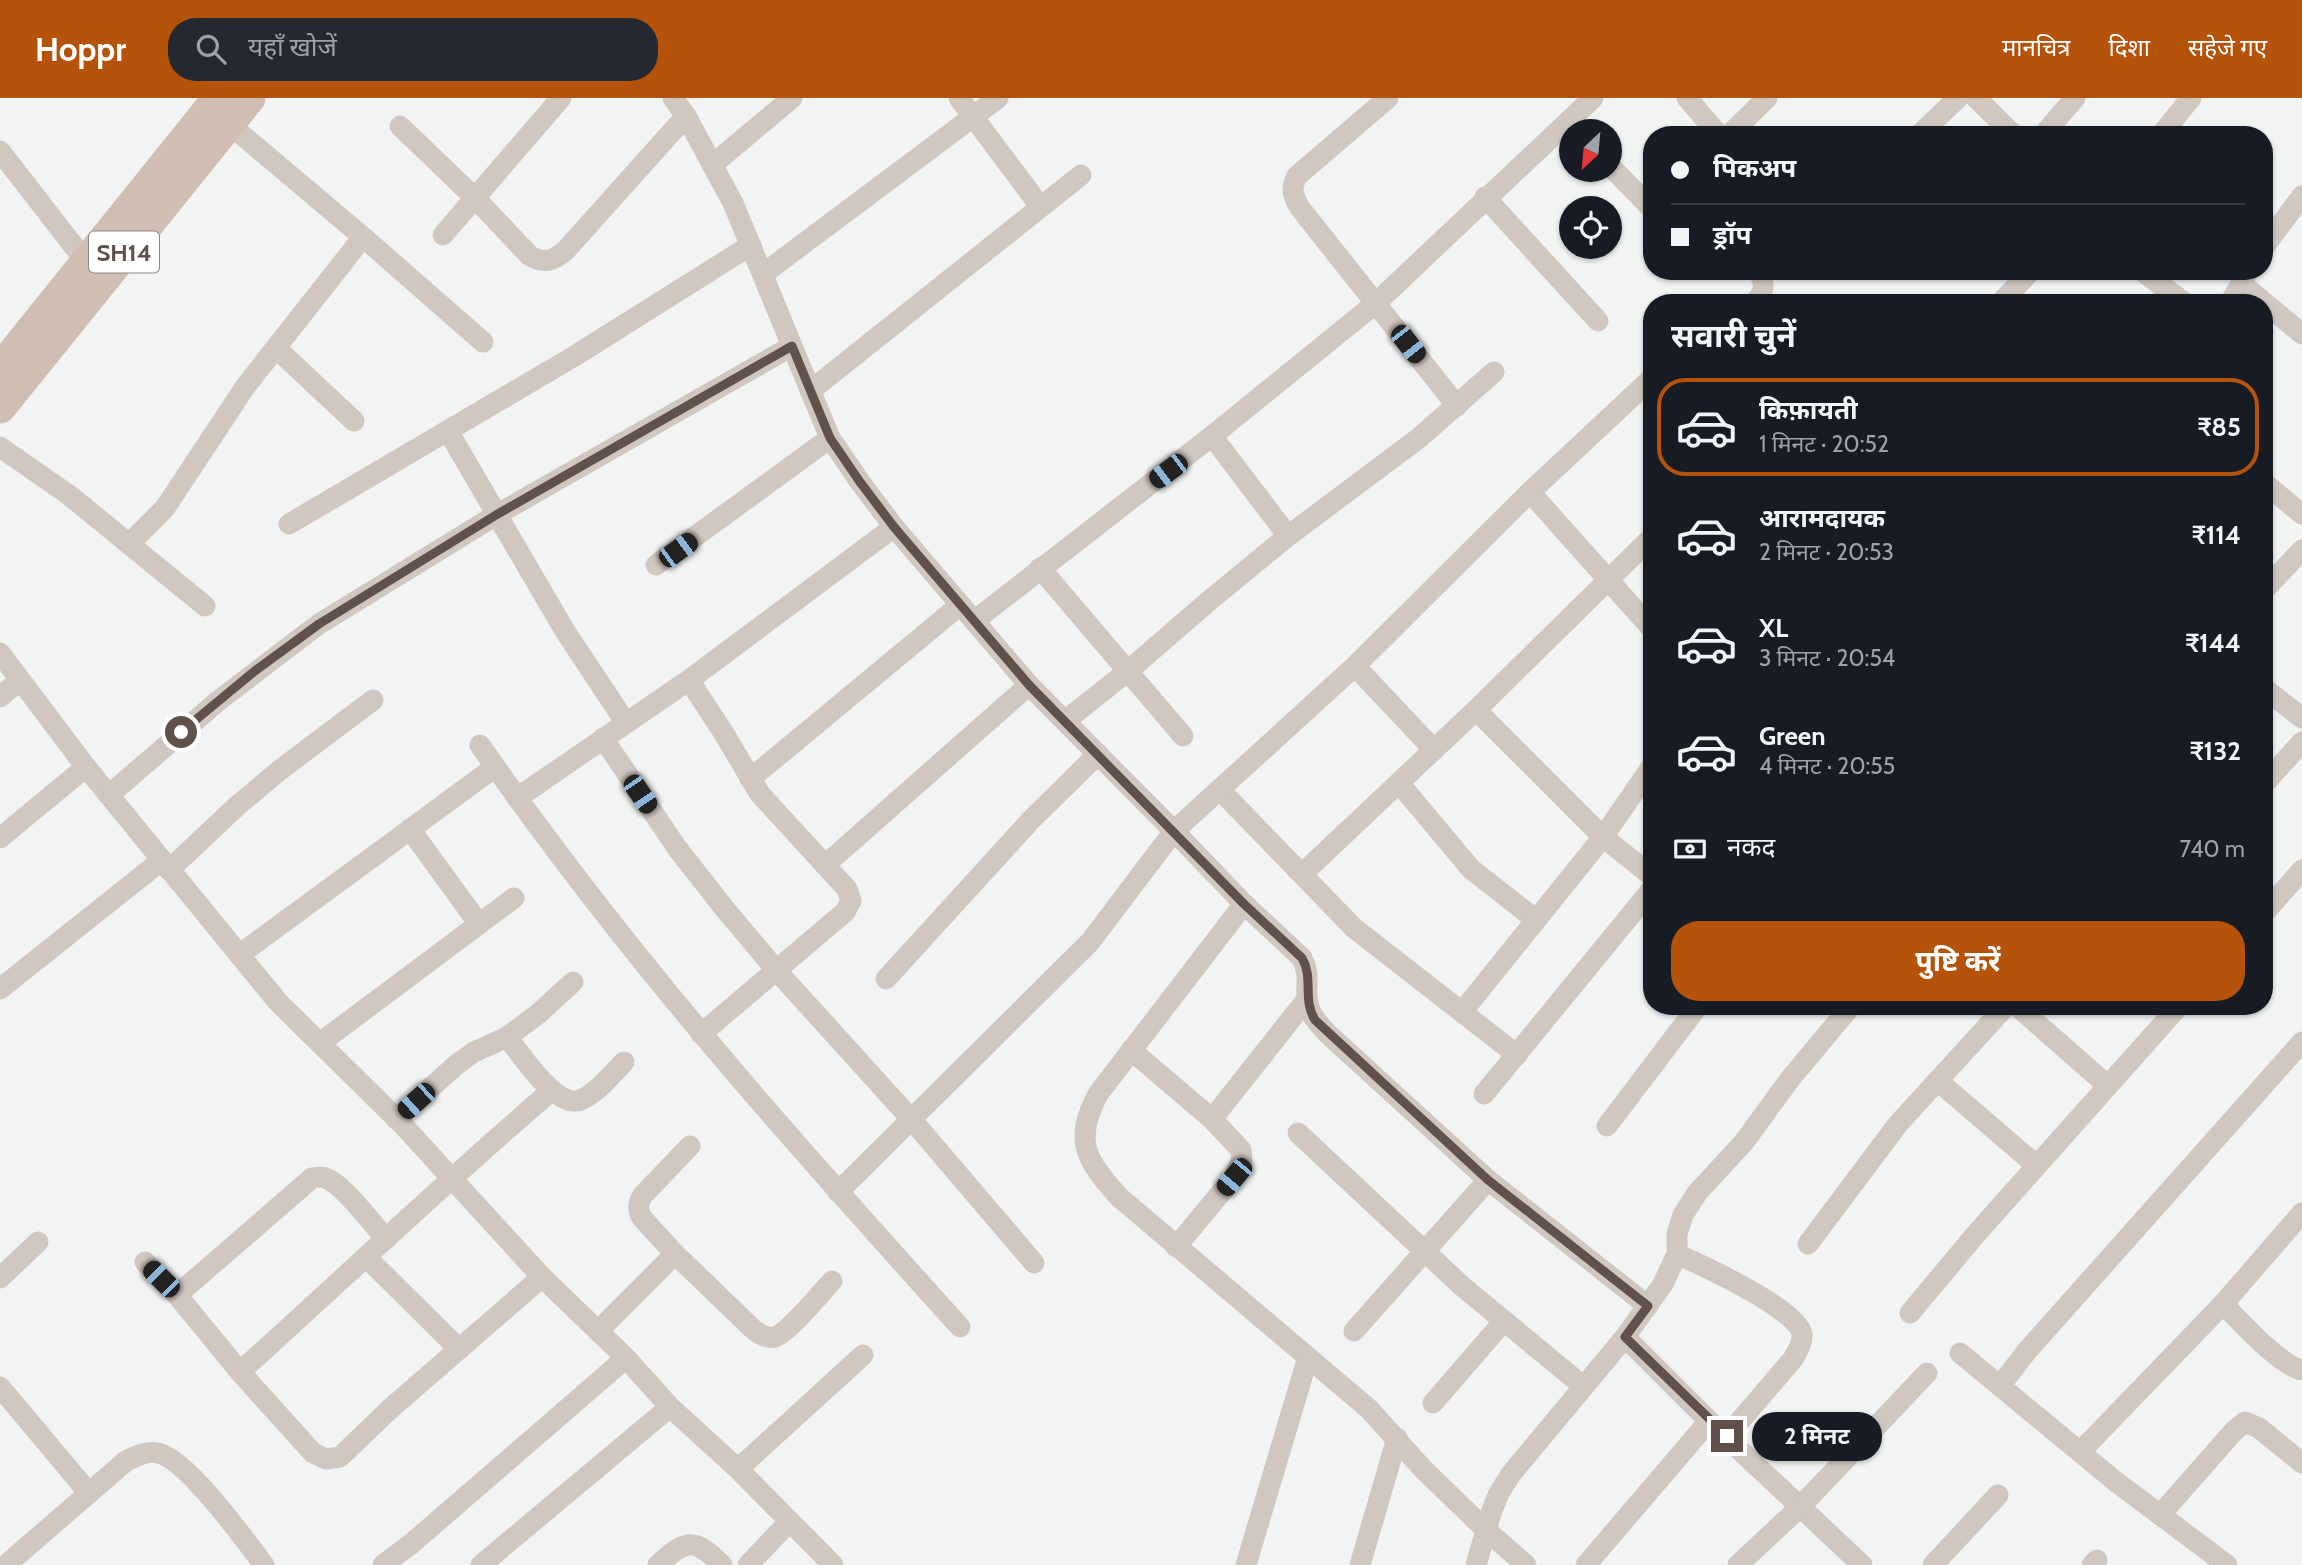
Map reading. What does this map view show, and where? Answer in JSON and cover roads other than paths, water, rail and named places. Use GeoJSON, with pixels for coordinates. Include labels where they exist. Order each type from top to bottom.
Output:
{"type":"FeatureCollection","features":[{"type":"Feature","properties":{"kind":"main road","name":"SH14"},"geometry":{"type":"LineString","coordinates":[[0,370],[86,262],[224,111],[249,98]]}},
{"type":"Feature","properties":{"kind":"main road","name":"SH14"},"geometry":{"type":"LineString","coordinates":[[0,407],[224,111]]}},
{"type":"Feature","properties":{"kind":"street"},"geometry":{"type":"LineString","coordinates":[[443,234],[561,98]]}},
{"type":"Feature","properties":{"kind":"street"},"geometry":{"type":"LineString","coordinates":[[673,98],[712,165],[751,245],[830,438],[894,527],[1029,685],[1244,904],[1302,958],[1307,967],[1309,1010],[1328,1034],[1488,1180],[1648,1306]]}},
{"type":"Feature","properties":{"kind":"street"},"geometry":{"type":"LineString","coordinates":[[712,165],[793,98]]}},
{"type":"Feature","properties":{"kind":"street"},"geometry":{"type":"LineString","coordinates":[[959,98],[1040,206]]}},
{"type":"Feature","properties":{"kind":"street"},"geometry":{"type":"LineString","coordinates":[[763,274],[998,98]]}},
{"type":"Feature","properties":{"kind":"street"},"geometry":{"type":"LineString","coordinates":[[1388,98],[1297,176],[1293,184],[1293,196],[1457,406]]}},
{"type":"Feature","properties":{"kind":"street"},"geometry":{"type":"LineString","coordinates":[[974,621],[1212,436],[1376,303],[1485,197],[1593,98]]}},
{"type":"Feature","properties":{"kind":"street"},"geometry":{"type":"LineString","coordinates":[[1687,98],[1711,126]]}},
{"type":"Feature","properties":{"kind":"street"},"geometry":{"type":"LineString","coordinates":[[1738,126],[1767,98]]}},
{"type":"Feature","properties":{"kind":"street"},"geometry":{"type":"LineString","coordinates":[[1928,126],[1958,98]]}},
{"type":"Feature","properties":{"kind":"street"},"geometry":{"type":"LineString","coordinates":[[1976,98],[2002,126]]}},
{"type":"Feature","properties":{"kind":"street"},"geometry":{"type":"LineString","coordinates":[[2051,126],[2075,98]]}},
{"type":"Feature","properties":{"kind":"street"},"geometry":{"type":"LineString","coordinates":[[2168,126],[2191,98]]}},
{"type":"Feature","properties":{"kind":"street"},"geometry":{"type":"LineString","coordinates":[[224,111],[483,342]]}},
{"type":"Feature","properties":{"kind":"street"},"geometry":{"type":"LineString","coordinates":[[400,126],[476,199],[530,256],[548,262],[558,258],[566,250],[686,117]]}},
{"type":"Feature","properties":{"kind":"street"},"geometry":{"type":"LineString","coordinates":[[0,151],[86,262]]}},
{"type":"Feature","properties":{"kind":"street"},"geometry":{"type":"LineString","coordinates":[[810,391],[1081,175]]}},
{"type":"Feature","properties":{"kind":"street"},"geometry":{"type":"LineString","coordinates":[[1622,178],[1643,198]]}},
{"type":"Feature","properties":{"kind":"street"},"geometry":{"type":"LineString","coordinates":[[2273,235],[2302,196]]}},
{"type":"Feature","properties":{"kind":"street"},"geometry":{"type":"LineString","coordinates":[[1485,197],[1598,321]]}},
{"type":"Feature","properties":{"kind":"street"},"geometry":{"type":"LineString","coordinates":[[129,544],[165,509],[231,407],[363,237]]}},
{"type":"Feature","properties":{"kind":"street"},"geometry":{"type":"LineString","coordinates":[[289,524],[573,357],[751,245]]}},
{"type":"Feature","properties":{"kind":"street"},"geometry":{"type":"LineString","coordinates":[[2009,294],[2022,280]]}},
{"type":"Feature","properties":{"kind":"street"},"geometry":{"type":"LineString","coordinates":[[2154,280],[2173,294]]}},
{"type":"Feature","properties":{"kind":"street"},"geometry":{"type":"LineString","coordinates":[[2248,280],[2262,294]]}},
{"type":"Feature","properties":{"kind":"street"},"geometry":{"type":"LineString","coordinates":[[2273,305],[2302,334]]}},
{"type":"Feature","properties":{"kind":"street"},"geometry":{"type":"LineString","coordinates":[[109,795],[256,670],[319,624],[496,515],[792,346]]}},
{"type":"Feature","properties":{"kind":"street"},"geometry":{"type":"LineString","coordinates":[[277,349],[354,421]]}},
{"type":"Feature","properties":{"kind":"street"},"geometry":{"type":"LineString","coordinates":[[1065,721],[1288,536],[1419,438],[1494,372]]}},
{"type":"Feature","properties":{"kind":"street"},"geometry":{"type":"LineString","coordinates":[[838,1192],[1090,942],[1174,831],[1355,666],[1530,492],[1643,387]]}},
{"type":"Feature","properties":{"kind":"street"},"geometry":{"type":"LineString","coordinates":[[448,431],[565,631],[626,723]]}},
{"type":"Feature","properties":{"kind":"street"},"geometry":{"type":"LineString","coordinates":[[1212,436],[1288,536]]}},
{"type":"Feature","properties":{"kind":"street"},"geometry":{"type":"LineString","coordinates":[[656,565],[830,438]]}},
{"type":"Feature","properties":{"kind":"street"},"geometry":{"type":"LineString","coordinates":[[0,447],[69,495],[205,606]]}},
{"type":"Feature","properties":{"kind":"street"},"geometry":{"type":"LineString","coordinates":[[2273,490],[2302,513]]}},
{"type":"Feature","properties":{"kind":"street"},"geometry":{"type":"LineString","coordinates":[[1530,492],[1643,619]]}},
{"type":"Feature","properties":{"kind":"street"},"geometry":{"type":"LineString","coordinates":[[517,798],[689,680],[894,527]]}},
{"type":"Feature","properties":{"kind":"street"},"geometry":{"type":"LineString","coordinates":[[1302,874],[1476,710],[1643,546]]}},
{"type":"Feature","properties":{"kind":"street"},"geometry":{"type":"LineString","coordinates":[[2273,581],[2302,550]]}},
{"type":"Feature","properties":{"kind":"street"},"geometry":{"type":"LineString","coordinates":[[1040,568],[1182,736]]}},
{"type":"Feature","properties":{"kind":"street"},"geometry":{"type":"LineString","coordinates":[[750,779],[960,605]]}},
{"type":"Feature","properties":{"kind":"street"},"geometry":{"type":"LineString","coordinates":[[0,653],[86,767],[278,1002],[396,1119],[542,1277],[626,1358],[670,1407],[738,1469],[833,1565]]}},
{"type":"Feature","properties":{"kind":"street"},"geometry":{"type":"LineString","coordinates":[[1355,666],[1434,750]]}},
{"type":"Feature","properties":{"kind":"street"},"geometry":{"type":"LineString","coordinates":[[0,697],[20,680]]}},
{"type":"Feature","properties":{"kind":"street"},"geometry":{"type":"LineString","coordinates":[[689,680],[750,779],[771,807],[850,895],[848,908],[701,1034]]}},
{"type":"Feature","properties":{"kind":"street"},"geometry":{"type":"LineString","coordinates":[[825,865],[1029,685]]}},
{"type":"Feature","properties":{"kind":"street"},"geometry":{"type":"LineString","coordinates":[[2273,695],[2302,718]]}},
{"type":"Feature","properties":{"kind":"street"},"geometry":{"type":"LineString","coordinates":[[0,989],[165,865],[280,770],[373,700]]}},
{"type":"Feature","properties":{"kind":"street"},"geometry":{"type":"LineString","coordinates":[[1476,710],[1603,837],[1643,869]]}},
{"type":"Feature","properties":{"kind":"street"},"geometry":{"type":"LineString","coordinates":[[603,738],[677,848],[777,971],[912,1120],[1034,1263]]}},
{"type":"Feature","properties":{"kind":"street"},"geometry":{"type":"LineString","coordinates":[[2273,774],[2302,742]]}},
{"type":"Feature","properties":{"kind":"street"},"geometry":{"type":"LineString","coordinates":[[480,745],[621,937],[838,1192],[960,1327]]}},
{"type":"Feature","properties":{"kind":"street"},"geometry":{"type":"LineString","coordinates":[[886,979],[1022,830],[1098,754]]}},
{"type":"Feature","properties":{"kind":"street"},"geometry":{"type":"LineString","coordinates":[[0,838],[86,767]]}},
{"type":"Feature","properties":{"kind":"street"},"geometry":{"type":"LineString","coordinates":[[239,955],[495,767]]}},
{"type":"Feature","properties":{"kind":"street"},"geometry":{"type":"LineString","coordinates":[[1462,1012],[1603,837],[1643,779]]}},
{"type":"Feature","properties":{"kind":"street"},"geometry":{"type":"LineString","coordinates":[[1399,783],[1471,869],[1536,920]]}},
{"type":"Feature","properties":{"kind":"street"},"geometry":{"type":"LineString","coordinates":[[1220,790],[1354,928],[1517,1055]]}},
{"type":"Feature","properties":{"kind":"street"},"geometry":{"type":"LineString","coordinates":[[410,829],[480,924]]}},
{"type":"Feature","properties":{"kind":"street"},"geometry":{"type":"LineString","coordinates":[[2273,903],[2302,870]]}},
{"type":"Feature","properties":{"kind":"street"},"geometry":{"type":"LineString","coordinates":[[320,1043],[514,898]]}},
{"type":"Feature","properties":{"kind":"street"},"geometry":{"type":"LineString","coordinates":[[1484,1094],[1643,900]]}},
{"type":"Feature","properties":{"kind":"street"},"geometry":{"type":"LineString","coordinates":[[1244,904],[1098,1094],[1089,1111],[1084,1130],[1087,1153],[1098,1173],[1119,1196],[1369,1409],[1423,1469],[1526,1565]]}},
{"type":"Feature","properties":{"kind":"street"},"geometry":{"type":"LineString","coordinates":[[396,1119],[456,1065],[474,1052],[507,1037],[538,1014],[573,982]]}},
{"type":"Feature","properties":{"kind":"street"},"geometry":{"type":"LineString","coordinates":[[1212,1119],[1307,999]]}},
{"type":"Feature","properties":{"kind":"street"},"geometry":{"type":"LineString","coordinates":[[1607,1126],[1691,1015]]}},
{"type":"Feature","properties":{"kind":"street"},"geometry":{"type":"LineString","coordinates":[[1476,1565],[1499,1493],[1511,1474],[1625,1337],[1663,1284],[1676,1254],[1677,1234],[1683,1215],[1843,1015]]}},
{"type":"Feature","properties":{"kind":"street"},"geometry":{"type":"LineString","coordinates":[[1808,1244],[1898,1124],[1998,1015]]}},
{"type":"Feature","properties":{"kind":"street"},"geometry":{"type":"LineString","coordinates":[[2027,1015],[2107,1084]]}},
{"type":"Feature","properties":{"kind":"street"},"geometry":{"type":"LineString","coordinates":[[1910,1313],[2107,1084],[2171,1015]]}},
{"type":"Feature","properties":{"kind":"street"},"geometry":{"type":"LineString","coordinates":[[507,1037],[551,1091],[563,1100],[574,1102],[584,1099],[624,1062]]}},
{"type":"Feature","properties":{"kind":"street"},"geometry":{"type":"LineString","coordinates":[[2000,1386],[2027,1351],[2302,1042]]}},
{"type":"Feature","properties":{"kind":"street"},"geometry":{"type":"LineString","coordinates":[[1131,1050],[1212,1119],[1241,1150],[1242,1158],[1234,1177],[1176,1247]]}},
{"type":"Feature","properties":{"kind":"street"},"geometry":{"type":"LineString","coordinates":[[1938,1081],[2037,1166]]}},
{"type":"Feature","properties":{"kind":"street"},"geometry":{"type":"LineString","coordinates":[[240,1372],[367,1258],[451,1177],[551,1091]]}},
{"type":"Feature","properties":{"kind":"street"},"geometry":{"type":"LineString","coordinates":[[1298,1133],[1424,1252],[1503,1322],[1583,1386]]}},
{"type":"Feature","properties":{"kind":"street"},"geometry":{"type":"LineString","coordinates":[[690,1146],[643,1195],[638,1211],[675,1254],[754,1330],[765,1337],[775,1337],[832,1281]]}},
{"type":"Feature","properties":{"kind":"street"},"geometry":{"type":"LineString","coordinates":[[177,1295],[312,1178],[328,1179],[340,1188],[386,1239]]}},
{"type":"Feature","properties":{"kind":"street"},"geometry":{"type":"LineString","coordinates":[[1354,1331],[1488,1180]]}},
{"type":"Feature","properties":{"kind":"street"},"geometry":{"type":"LineString","coordinates":[[2081,1451],[2223,1304],[2302,1213]]}},
{"type":"Feature","properties":{"kind":"street"},"geometry":{"type":"LineString","coordinates":[[0,1278],[38,1242]]}},
{"type":"Feature","properties":{"kind":"street"},"geometry":{"type":"LineString","coordinates":[[598,1331],[675,1254]]}},
{"type":"Feature","properties":{"kind":"street"},"geometry":{"type":"LineString","coordinates":[[1676,1254],[1724,1277],[1785,1312],[1796,1322],[1802,1335],[1800,1347],[1793,1359],[1727,1436]]}},
{"type":"Feature","properties":{"kind":"street"},"geometry":{"type":"LineString","coordinates":[[367,1258],[458,1349]]}},
{"type":"Feature","properties":{"kind":"street"},"geometry":{"type":"LineString","coordinates":[[145,1262],[177,1295],[240,1372],[313,1453],[326,1459],[340,1457],[351,1448],[390,1409],[542,1277]]}},
{"type":"Feature","properties":{"kind":"street"},"geometry":{"type":"LineString","coordinates":[[2223,1304],[2282,1360],[2302,1370]]}},
{"type":"Feature","properties":{"kind":"street"},"geometry":{"type":"LineString","coordinates":[[1433,1403],[1503,1322]]}},
{"type":"Feature","properties":{"kind":"street"},"geometry":{"type":"LineString","coordinates":[[1625,1337],[1861,1565]]}},
{"type":"Feature","properties":{"kind":"street"},"geometry":{"type":"LineString","coordinates":[[1960,1353],[2160,1515],[2227,1565]]}},
{"type":"Feature","properties":{"kind":"street"},"geometry":{"type":"LineString","coordinates":[[738,1469],[863,1355]]}},
{"type":"Feature","properties":{"kind":"street"},"geometry":{"type":"LineString","coordinates":[[1246,1565],[1308,1357]]}},
{"type":"Feature","properties":{"kind":"street"},"geometry":{"type":"LineString","coordinates":[[383,1565],[411,1544],[626,1358]]}},
{"type":"Feature","properties":{"kind":"street"},"geometry":{"type":"LineString","coordinates":[[1738,1565],[1801,1506],[1927,1373]]}},
{"type":"Feature","properties":{"kind":"street"},"geometry":{"type":"LineString","coordinates":[[0,1387],[88,1492]]}},
{"type":"Feature","properties":{"kind":"street"},"geometry":{"type":"LineString","coordinates":[[481,1565],[670,1407]]}},
{"type":"Feature","properties":{"kind":"street"},"geometry":{"type":"LineString","coordinates":[[1586,1565],[1709,1421]]}},
{"type":"Feature","properties":{"kind":"street"},"geometry":{"type":"LineString","coordinates":[[2160,1515],[2245,1422],[2259,1428],[2302,1463]]}},
{"type":"Feature","properties":{"kind":"street"},"geometry":{"type":"LineString","coordinates":[[1360,1565],[1397,1438]]}},
{"type":"Feature","properties":{"kind":"street"},"geometry":{"type":"LineString","coordinates":[[0,1560],[5,1565],[126,1461],[142,1454],[158,1453],[171,1459],[194,1481],[264,1565]]}},
{"type":"Feature","properties":{"kind":"street"},"geometry":{"type":"LineString","coordinates":[[1933,1565],[1998,1495]]}},
{"type":"Feature","properties":{"kind":"street"},"geometry":{"type":"LineString","coordinates":[[748,1565],[789,1522]]}},
{"type":"Feature","properties":{"kind":"street"},"geometry":{"type":"LineString","coordinates":[[658,1565],[677,1548],[688,1543],[699,1545],[722,1565]]}}]}
